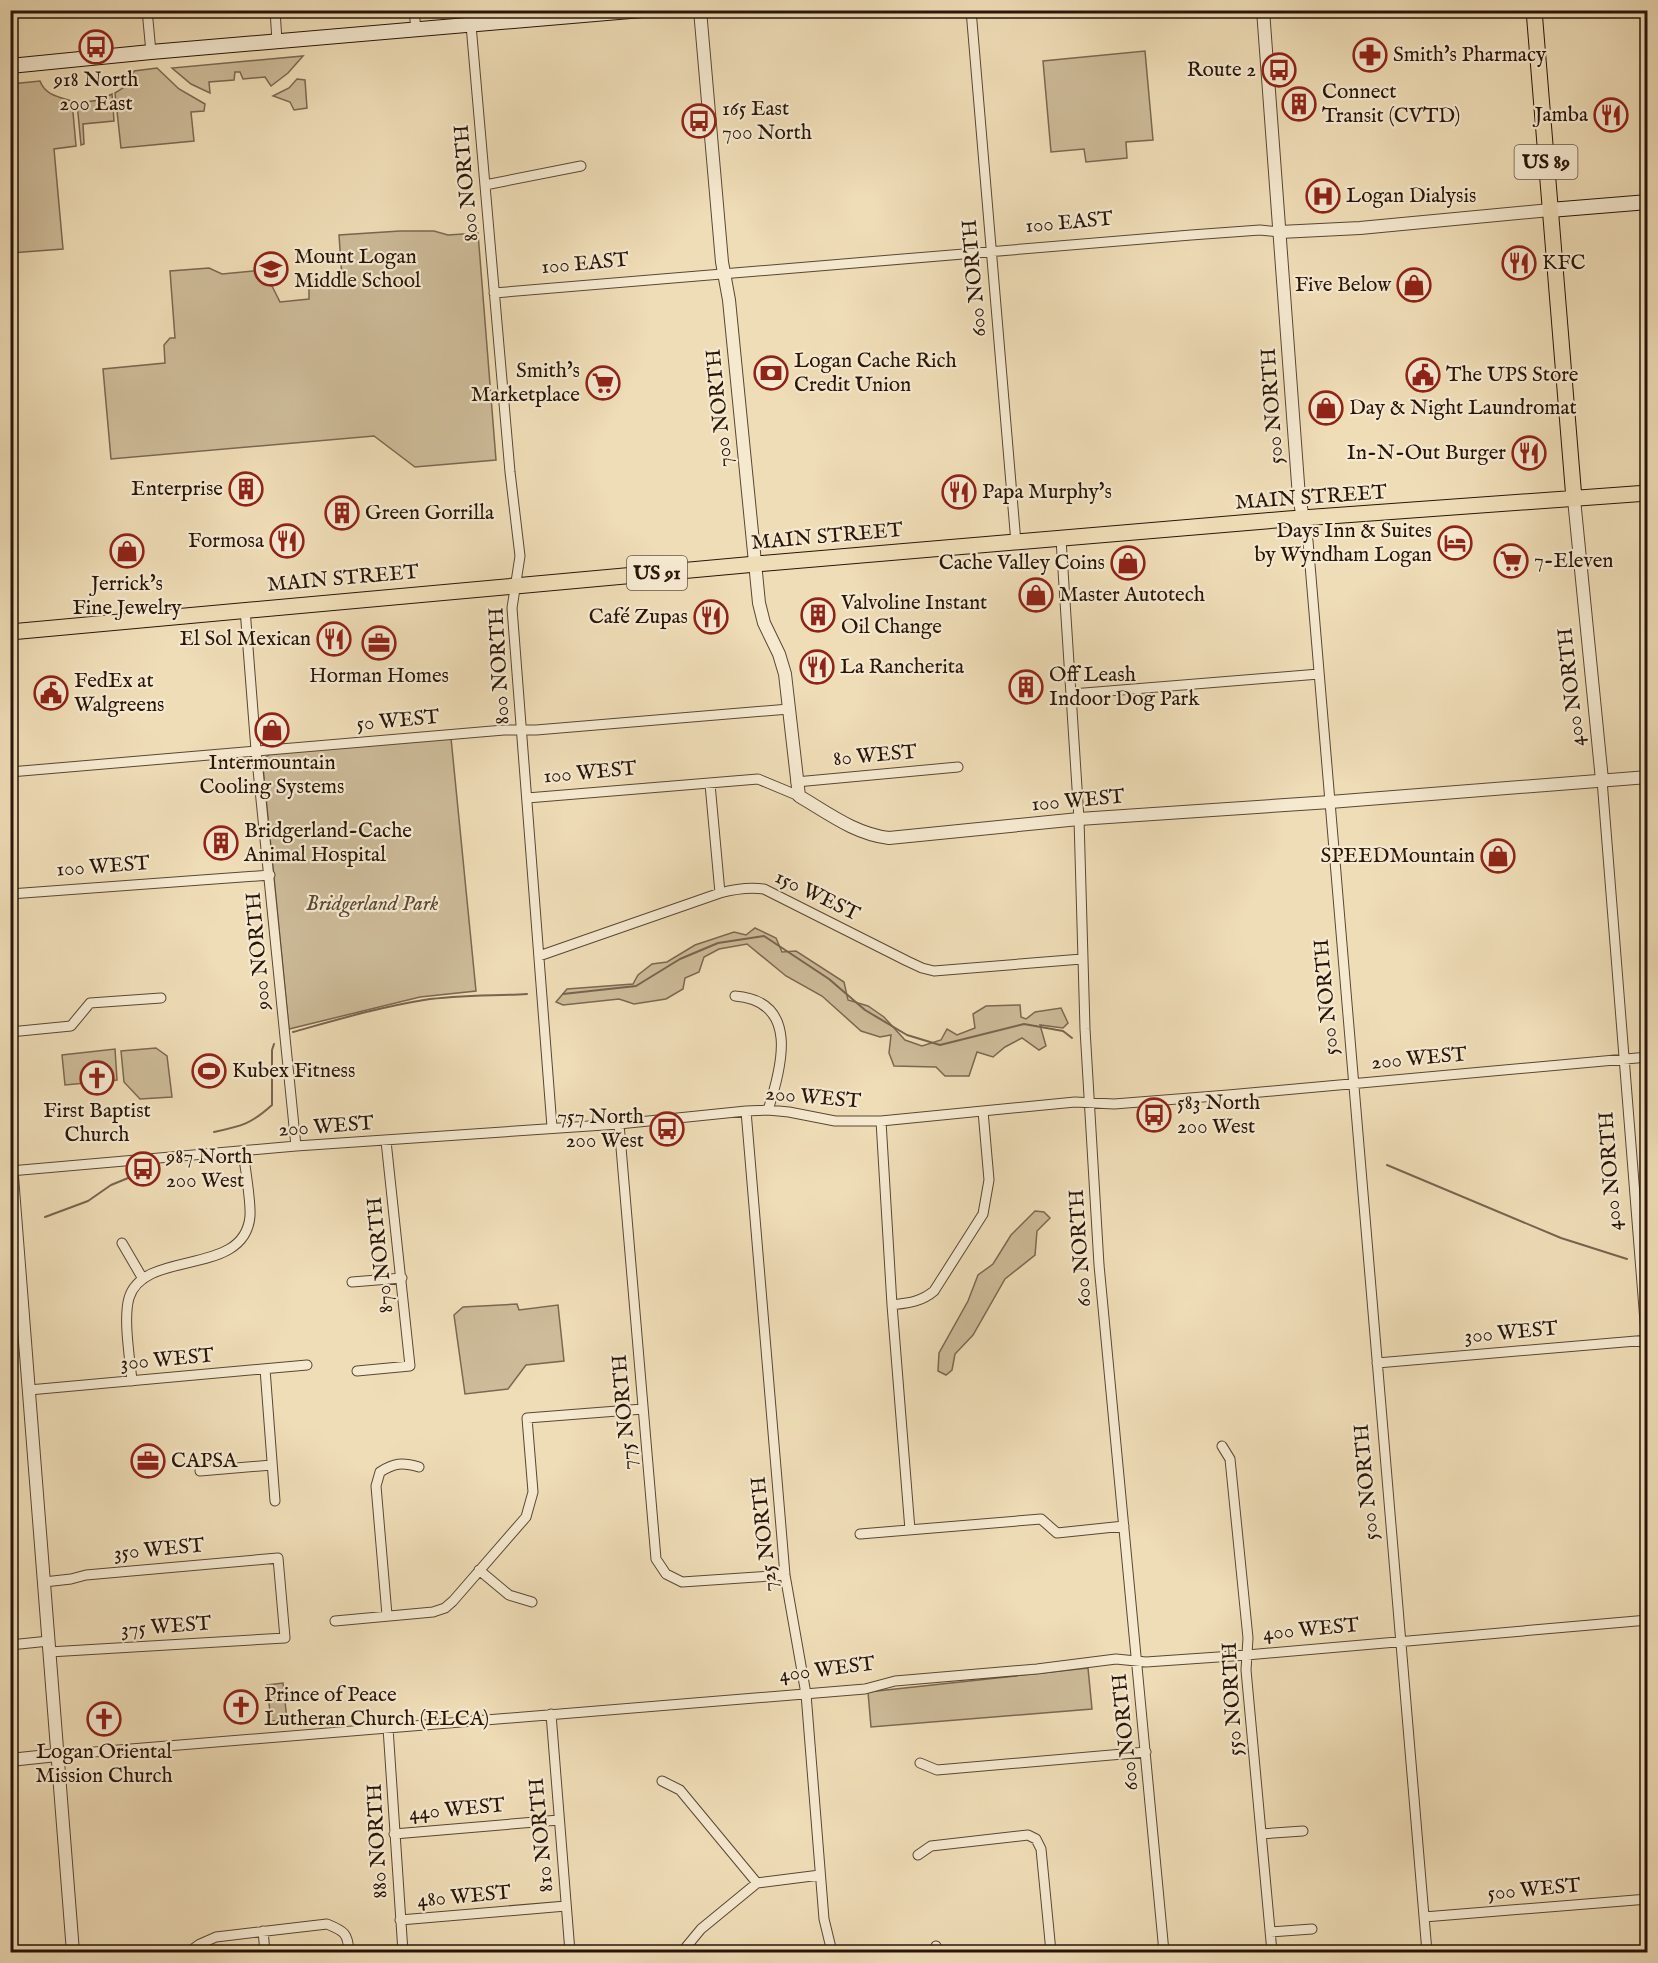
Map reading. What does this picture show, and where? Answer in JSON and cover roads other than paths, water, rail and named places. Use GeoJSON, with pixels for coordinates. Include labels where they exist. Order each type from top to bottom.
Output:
{"type":"FeatureCollection","features":[{"type":"Feature","properties":{"kind":"main road"},"geometry":{"type":"LineString","coordinates":[[10,66],[642,10]]}},
{"type":"Feature","properties":{"kind":"main road","name":"400 NORTH"},"geometry":{"type":"LineString","coordinates":[[1534,10],[1574,499]]}},
{"type":"Feature","properties":{"kind":"main road","name":"100 EAST"},"geometry":{"type":"LineString","coordinates":[[1550,210],[1647,202]]}},
{"type":"Feature","properties":{"kind":"main road","name":"MAIN STREET"},"geometry":{"type":"LineString","coordinates":[[10,632],[756,564],[1647,493]]}},
{"type":"Feature","properties":{"kind":"street"},"geometry":{"type":"LineString","coordinates":[[147,10],[151,52]]}},
{"type":"Feature","properties":{"kind":"street"},"geometry":{"type":"LineString","coordinates":[[275,10],[277,41]]}},
{"type":"Feature","properties":{"kind":"street"},"geometry":{"type":"LineString","coordinates":[[414,10],[416,30]]}},
{"type":"Feature","properties":{"kind":"street","name":"700 NORTH"},"geometry":{"type":"LineString","coordinates":[[700,10],[724,273],[759,603],[764,623],[779,654],[785,674],[799,796]]}},
{"type":"Feature","properties":{"kind":"street","name":"600 NORTH"},"geometry":{"type":"LineString","coordinates":[[971,10],[1016,543]]}},
{"type":"Feature","properties":{"kind":"street","name":"500 NORTH"},"geometry":{"type":"LineString","coordinates":[[1254,10],[1264,39]]}},
{"type":"Feature","properties":{"kind":"street","name":"500 NORTH"},"geometry":{"type":"LineString","coordinates":[[1263,10],[1299,497],[1308,541],[1427,1953]]}},
{"type":"Feature","properties":{"kind":"street","name":"800 NORTH"},"geometry":{"type":"LineString","coordinates":[[471,25],[510,472],[520,556],[512,608],[552,1127]]}},
{"type":"Feature","properties":{"kind":"street"},"geometry":{"type":"LineString","coordinates":[[485,185],[581,166]]}},
{"type":"Feature","properties":{"kind":"street","name":"100 EAST"},"geometry":{"type":"LineString","coordinates":[[494,292],[1191,235],[1260,230],[1360,228],[1550,210]]}},
{"type":"Feature","properties":{"kind":"street","name":"400 NORTH"},"geometry":{"type":"LineString","coordinates":[[1574,499],[1602,780],[1647,1359]]}},
{"type":"Feature","properties":{"kind":"street","name":"600 NORTH"},"geometry":{"type":"LineString","coordinates":[[1061,539],[1079,819],[1082,959],[1099,1265],[1164,1953]]}},
{"type":"Feature","properties":{"kind":"street","name":"900 NORTH"},"geometry":{"type":"LineString","coordinates":[[245,609],[256,750],[296,1146]]}},
{"type":"Feature","properties":{"kind":"street"},"geometry":{"type":"LineString","coordinates":[[1072,694],[1319,674]]}},
{"type":"Feature","properties":{"kind":"street","name":"50 WEST"},"geometry":{"type":"LineString","coordinates":[[10,772],[256,750],[789,709]]}},
{"type":"Feature","properties":{"kind":"street","name":"80 WEST"},"geometry":{"type":"LineString","coordinates":[[796,782],[958,767]]}},
{"type":"Feature","properties":{"kind":"street","name":"100 WEST"},"geometry":{"type":"LineString","coordinates":[[527,798],[758,779],[799,796],[855,830],[872,836],[889,838],[1079,819],[1647,777]]}},
{"type":"Feature","properties":{"kind":"street"},"geometry":{"type":"LineString","coordinates":[[710,784],[720,893]]}},
{"type":"Feature","properties":{"kind":"street","name":"100 WEST"},"geometry":{"type":"LineString","coordinates":[[10,894],[270,875]]}},
{"type":"Feature","properties":{"kind":"street","name":"150 WEST"},"geometry":{"type":"LineString","coordinates":[[539,956],[738,888],[764,889],[914,965],[934,971],[1082,959]]}},
{"type":"Feature","properties":{"kind":"street"},"geometry":{"type":"LineString","coordinates":[[735,996],[751,997],[761,1002],[773,1016],[781,1033],[783,1044],[768,1110]]}},
{"type":"Feature","properties":{"kind":"street"},"geometry":{"type":"LineString","coordinates":[[10,1032],[71,1026],[90,1003],[161,998]]}},
{"type":"Feature","properties":{"kind":"street","name":"200 WEST"},"geometry":{"type":"LineString","coordinates":[[11,1171],[296,1146],[619,1124],[746,1111],[768,1110],[835,1121],[881,1121],[1089,1102],[1114,1104],[1647,1057]]}},
{"type":"Feature","properties":{"kind":"street","name":"725 NORTH"},"geometry":{"type":"LineString","coordinates":[[746,1111],[786,1575],[806,1694],[824,1919],[832,1953]]}},
{"type":"Feature","properties":{"kind":"street"},"geometry":{"type":"LineString","coordinates":[[892,1305],[913,1303],[925,1298],[933,1291],[983,1214],[989,1180],[982,1111]]}},
{"type":"Feature","properties":{"kind":"street"},"geometry":{"type":"LineString","coordinates":[[881,1121],[892,1305],[910,1530]]}},
{"type":"Feature","properties":{"kind":"street","name":"775 NORTH"},"geometry":{"type":"LineString","coordinates":[[619,1124],[656,1559],[666,1574],[682,1582],[786,1575]]}},
{"type":"Feature","properties":{"kind":"street","name":"870 NORTH"},"geometry":{"type":"LineString","coordinates":[[357,1371],[410,1366],[386,1140]]}},
{"type":"Feature","properties":{"kind":"street"},"geometry":{"type":"LineString","coordinates":[[10,1151],[16,1281],[29,1390],[73,1953]]}},
{"type":"Feature","properties":{"kind":"street"},"geometry":{"type":"LineString","coordinates":[[132,1381],[126,1311],[129,1296],[143,1279],[155,1273],[227,1251],[245,1236],[250,1216],[243,1151]]}},
{"type":"Feature","properties":{"kind":"street"},"geometry":{"type":"LineString","coordinates":[[122,1243],[143,1279]]}},
{"type":"Feature","properties":{"kind":"street"},"geometry":{"type":"LineString","coordinates":[[352,1282],[402,1278]]}},
{"type":"Feature","properties":{"kind":"street","name":"300 WEST"},"geometry":{"type":"LineString","coordinates":[[1377,1363],[1647,1340]]}},
{"type":"Feature","properties":{"kind":"street","name":"300 WEST"},"geometry":{"type":"LineString","coordinates":[[29,1390],[307,1365]]}},
{"type":"Feature","properties":{"kind":"street"},"geometry":{"type":"LineString","coordinates":[[265,1369],[275,1501]]}},
{"type":"Feature","properties":{"kind":"street"},"geometry":{"type":"LineString","coordinates":[[335,1621],[433,1612],[453,1601],[526,1517],[531,1505],[533,1492],[527,1418],[643,1408]]}},
{"type":"Feature","properties":{"kind":"street","name":"550 NORTH"},"geometry":{"type":"LineString","coordinates":[[1222,1446],[1230,1459],[1248,1638],[1246,1670],[1272,1953]]}},
{"type":"Feature","properties":{"kind":"street"},"geometry":{"type":"LineString","coordinates":[[387,1616],[376,1485],[380,1472],[392,1464],[404,1462],[419,1467]]}},
{"type":"Feature","properties":{"kind":"street"},"geometry":{"type":"LineString","coordinates":[[200,1471],[272,1465]]}},
{"type":"Feature","properties":{"kind":"street"},"geometry":{"type":"LineString","coordinates":[[860,1534],[1041,1520],[1057,1533],[1124,1526]]}},
{"type":"Feature","properties":{"kind":"street","name":"350 WEST"},"geometry":{"type":"LineString","coordinates":[[44,1582],[86,1575],[278,1558],[285,1638]]}},
{"type":"Feature","properties":{"kind":"street"},"geometry":{"type":"LineString","coordinates":[[479,1570],[509,1595],[532,1602]]}},
{"type":"Feature","properties":{"kind":"street","name":"400 WEST"},"geometry":{"type":"LineString","coordinates":[[10,1760],[865,1689],[895,1681],[1037,1669],[1116,1659],[1137,1661],[1247,1654],[1647,1620]]}},
{"type":"Feature","properties":{"kind":"street","name":"375 WEST"},"geometry":{"type":"LineString","coordinates":[[10,1645],[49,1647],[285,1638]]}},
{"type":"Feature","properties":{"kind":"street","name":"810 NORTH"},"geometry":{"type":"LineString","coordinates":[[551,1714],[570,1953]]}},
{"type":"Feature","properties":{"kind":"street","name":"880 NORTH"},"geometry":{"type":"LineString","coordinates":[[388,1728],[403,1953]]}},
{"type":"Feature","properties":{"kind":"street"},"geometry":{"type":"LineString","coordinates":[[920,1763],[938,1770],[1146,1752]]}},
{"type":"Feature","properties":{"kind":"street"},"geometry":{"type":"LineString","coordinates":[[662,1781],[680,1790],[757,1883]]}},
{"type":"Feature","properties":{"kind":"street","name":"440 WEST"},"geometry":{"type":"LineString","coordinates":[[394,1834],[559,1820]]}},
{"type":"Feature","properties":{"kind":"street"},"geometry":{"type":"LineString","coordinates":[[1261,1834],[1303,1831]]}},
{"type":"Feature","properties":{"kind":"street"},"geometry":{"type":"LineString","coordinates":[[918,1855],[932,1846],[1028,1835],[1036,1839],[1041,1849],[1051,1953]]}},
{"type":"Feature","properties":{"kind":"street"},"geometry":{"type":"LineString","coordinates":[[682,1953],[701,1929],[757,1883],[820,1875]]}},
{"type":"Feature","properties":{"kind":"street","name":"500 WEST"},"geometry":{"type":"LineString","coordinates":[[1424,1917],[1647,1899]]}},
{"type":"Feature","properties":{"kind":"street","name":"480 WEST"},"geometry":{"type":"LineString","coordinates":[[400,1920],[566,1906]]}},
{"type":"Feature","properties":{"kind":"street"},"geometry":{"type":"LineString","coordinates":[[189,1953],[200,1944],[216,1937],[327,1924],[342,1930],[348,1941],[349,1953]]}},
{"type":"Feature","properties":{"kind":"street"},"geometry":{"type":"LineString","coordinates":[[1270,1932],[1312,1929]]}},
{"type":"Feature","properties":{"kind":"street"},"geometry":{"type":"LineString","coordinates":[[263,1931],[265,1953]]}},
{"type":"Feature","properties":{"kind":"waterway"},"geometry":{"type":"LineString","coordinates":[[563,994],[636,986],[680,959],[718,943],[764,936],[829,979],[865,1010],[907,1035],[940,1045],[1024,1024],[1063,1031],[1072,1038]]}},
{"type":"Feature","properties":{"kind":"waterway"},"geometry":{"type":"LineString","coordinates":[[293,1032],[375,1010],[424,1000],[527,994]]}},
{"type":"Feature","properties":{"kind":"waterway"},"geometry":{"type":"LineString","coordinates":[[214,1132],[246,1123],[272,1105],[272,1050],[274,1044]]}},
{"type":"Feature","properties":{"kind":"waterway"},"geometry":{"type":"LineString","coordinates":[[1387,1165],[1561,1238],[1627,1259]]}},
{"type":"Feature","properties":{"kind":"waterway"},"geometry":{"type":"LineString","coordinates":[[45,1217],[88,1201],[111,1185],[138,1174]]}},
{"type":"Feature","properties":{"kind":"place","name":"918 North 200 East"},"geometry":{"type":"Point","coordinates":[96,47]}},
{"type":"Feature","properties":{"kind":"place","name":"Smith's Pharmacy"},"geometry":{"type":"Point","coordinates":[1370,55]}},
{"type":"Feature","properties":{"kind":"place","name":"Route 2"},"geometry":{"type":"Point","coordinates":[1279,70]}},
{"type":"Feature","properties":{"kind":"place","name":"Connect Transit (CVTD)"},"geometry":{"type":"Point","coordinates":[1299,104]}},
{"type":"Feature","properties":{"kind":"place","name":"Jamba"},"geometry":{"type":"Point","coordinates":[1611,115]}},
{"type":"Feature","properties":{"kind":"place","name":"165 East 700 North"},"geometry":{"type":"Point","coordinates":[699,121]}},
{"type":"Feature","properties":{"kind":"place","name":"Logan Dialysis"},"geometry":{"type":"Point","coordinates":[1323,196]}},
{"type":"Feature","properties":{"kind":"place","name":"KFC"},"geometry":{"type":"Point","coordinates":[1519,263]}},
{"type":"Feature","properties":{"kind":"place","name":"Mount Logan Middle School"},"geometry":{"type":"Point","coordinates":[271,269]}},
{"type":"Feature","properties":{"kind":"place","name":"Five Below"},"geometry":{"type":"Point","coordinates":[1414,285]}},
{"type":"Feature","properties":{"kind":"place","name":"Logan Cache Rich Credit Union"},"geometry":{"type":"Point","coordinates":[771,373]}},
{"type":"Feature","properties":{"kind":"place","name":"The UPS Store"},"geometry":{"type":"Point","coordinates":[1423,375]}},
{"type":"Feature","properties":{"kind":"place","name":"Smith's Marketplace"},"geometry":{"type":"Point","coordinates":[603,383]}},
{"type":"Feature","properties":{"kind":"place","name":"Day & Night Laundromat"},"geometry":{"type":"Point","coordinates":[1326,408]}},
{"type":"Feature","properties":{"kind":"place","name":"In-N-Out Burger"},"geometry":{"type":"Point","coordinates":[1529,453]}},
{"type":"Feature","properties":{"kind":"place","name":"Enterprise"},"geometry":{"type":"Point","coordinates":[246,489]}},
{"type":"Feature","properties":{"kind":"place","name":"Papa Murphy's"},"geometry":{"type":"Point","coordinates":[959,492]}},
{"type":"Feature","properties":{"kind":"place","name":"Green Gorrilla"},"geometry":{"type":"Point","coordinates":[342,513]}},
{"type":"Feature","properties":{"kind":"place","name":"Formosa"},"geometry":{"type":"Point","coordinates":[287,541]}},
{"type":"Feature","properties":{"kind":"place","name":"Days Inn & Suites by Wyndham Logan"},"geometry":{"type":"Point","coordinates":[1455,543]}},
{"type":"Feature","properties":{"kind":"place","name":"Jerrick's Fine Jewelry"},"geometry":{"type":"Point","coordinates":[127,551]}},
{"type":"Feature","properties":{"kind":"place","name":"7-Eleven"},"geometry":{"type":"Point","coordinates":[1511,561]}},
{"type":"Feature","properties":{"kind":"place","name":"Cache Valley Coins"},"geometry":{"type":"Point","coordinates":[1128,563]}},
{"type":"Feature","properties":{"kind":"place","name":"Master Autotech"},"geometry":{"type":"Point","coordinates":[1036,595]}},
{"type":"Feature","properties":{"kind":"place","name":"Valvoline Instant Oil Change"},"geometry":{"type":"Point","coordinates":[818,615]}},
{"type":"Feature","properties":{"kind":"place","name":"Café Zupas"},"geometry":{"type":"Point","coordinates":[711,617]}},
{"type":"Feature","properties":{"kind":"place","name":"El Sol Mexican"},"geometry":{"type":"Point","coordinates":[334,639]}},
{"type":"Feature","properties":{"kind":"place","name":"Horman Homes"},"geometry":{"type":"Point","coordinates":[379,643]}},
{"type":"Feature","properties":{"kind":"place","name":"La Rancherita"},"geometry":{"type":"Point","coordinates":[817,667]}},
{"type":"Feature","properties":{"kind":"place","name":"Off Leash Indoor Dog Park"},"geometry":{"type":"Point","coordinates":[1026,687]}},
{"type":"Feature","properties":{"kind":"place","name":"FedEx at Walgreens"},"geometry":{"type":"Point","coordinates":[51,693]}},
{"type":"Feature","properties":{"kind":"place","name":"Intermountain Cooling Systems"},"geometry":{"type":"Point","coordinates":[272,730]}},
{"type":"Feature","properties":{"kind":"place","name":"Bridgerland-Cache Animal Hospital"},"geometry":{"type":"Point","coordinates":[221,843]}},
{"type":"Feature","properties":{"kind":"place","name":"SPEEDMountain"},"geometry":{"type":"Point","coordinates":[1498,856]}},
{"type":"Feature","properties":{"kind":"place","name":"Kubex Fitness"},"geometry":{"type":"Point","coordinates":[209,1071]}},
{"type":"Feature","properties":{"kind":"place","name":"First Baptist Church"},"geometry":{"type":"Point","coordinates":[97,1078]}},
{"type":"Feature","properties":{"kind":"place","name":"583 North 200 West"},"geometry":{"type":"Point","coordinates":[1154,1115]}},
{"type":"Feature","properties":{"kind":"place","name":"757 North 200 West"},"geometry":{"type":"Point","coordinates":[667,1129]}},
{"type":"Feature","properties":{"kind":"place","name":"987 North 200 West"},"geometry":{"type":"Point","coordinates":[143,1169]}},
{"type":"Feature","properties":{"kind":"place","name":"CAPSA"},"geometry":{"type":"Point","coordinates":[148,1461]}},
{"type":"Feature","properties":{"kind":"place","name":"Prince of Peace Lutheran Church (ELCA)"},"geometry":{"type":"Point","coordinates":[241,1707]}},
{"type":"Feature","properties":{"kind":"place","name":"Logan Oriental Mission Church"},"geometry":{"type":"Point","coordinates":[104,1719]}},
{"type":"Feature","properties":{"kind":"park label","name":"Bridgerland Park"},"geometry":{"type":"Point","coordinates":[372,904]}}]}
